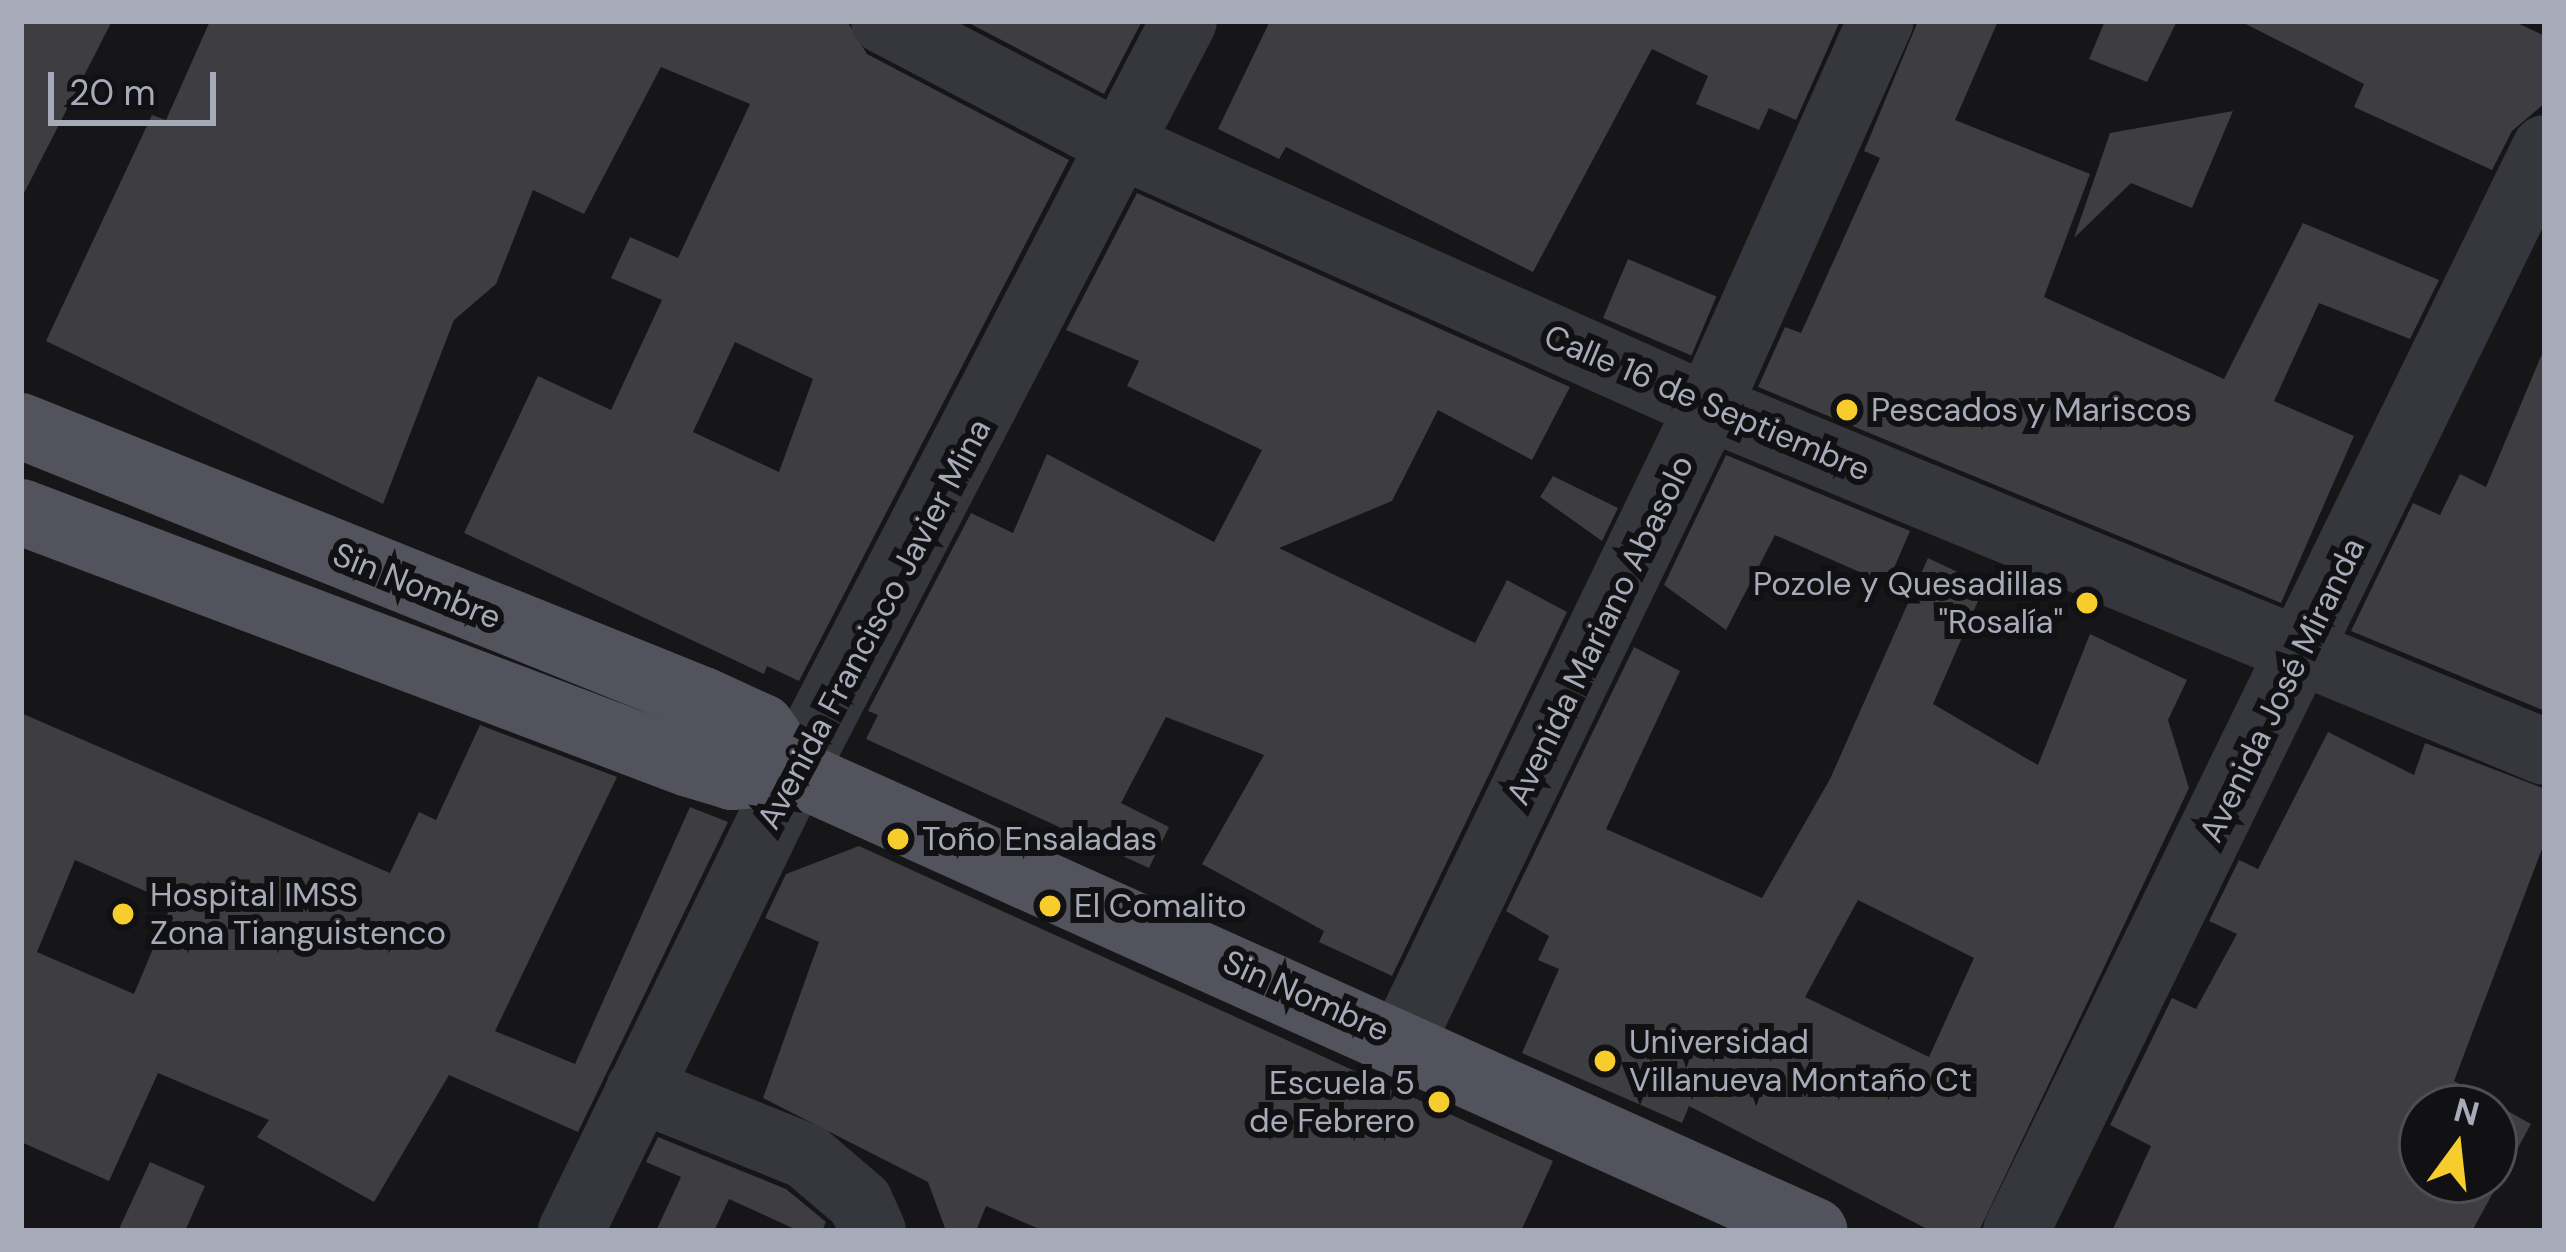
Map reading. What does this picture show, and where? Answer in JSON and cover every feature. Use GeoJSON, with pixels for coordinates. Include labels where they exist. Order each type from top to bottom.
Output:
{"type":"FeatureCollection","features":[{"type":"Feature","properties":{"kind":"main road","name":"Sin Nombre"},"geometry":{"type":"LineString","coordinates":[[27,444],[703,700],[762,727],[794,772]]}},
{"type":"Feature","properties":{"kind":"main road","name":"Sin Nombre"},"geometry":{"type":"LineString","coordinates":[[21,512],[689,764],[732,777],[794,772],[1403,1039],[1815,1231]]}},
{"type":"Feature","properties":{"kind":"street","name":"Calle 16 de Septiembre"},"geometry":{"type":"LineString","coordinates":[[884,21],[1125,146],[1708,407],[2305,646],[2545,752]]}},
{"type":"Feature","properties":{"kind":"street","name":"Avenida Francisco Javier Mina"},"geometry":{"type":"LineString","coordinates":[[571,1231],[794,772],[1125,146],[1184,21]]}},
{"type":"Feature","properties":{"kind":"street","name":"Avenida Mariano Abasolo"},"geometry":{"type":"LineString","coordinates":[[1403,1039],[1708,407],[1881,21]]}},
{"type":"Feature","properties":{"kind":"street","name":"Avenida José Miranda"},"geometry":{"type":"LineString","coordinates":[[2015,1231],[2545,148]]}},
{"type":"Feature","properties":{"kind":"street"},"geometry":{"type":"LineString","coordinates":[[639,1089],[806,1156],[860,1202],[873,1231]]}},
{"type":"Feature","properties":{"kind":"building"},"geometry":{"type":"Polygon","coordinates":[[[21,21],[112,21],[21,199],[21,21]]]}},
{"type":"Feature","properties":{"kind":"building"},"geometry":{"type":"Polygon","coordinates":[[[210,21],[847,21],[867,54],[1069,160],[799,681],[767,666],[764,674],[464,533],[538,376],[611,410],[662,300],[611,278],[630,237],[678,258],[750,104],[661,67],[584,214],[533,190],[496,284],[454,320],[383,504],[46,341],[152,115],[166,120],[210,21]],[[735,342],[693,432],[779,472],[813,379],[735,342]]]}},
{"type":"Feature","properties":{"kind":"building"},"geometry":{"type":"Polygon","coordinates":[[[965,21],[1142,21],[1104,94],[965,21]]]}},
{"type":"Feature","properties":{"kind":"building"},"geometry":{"type":"Polygon","coordinates":[[[1270,21],[1840,21],[1796,120],[1769,108],[1759,130],[1696,104],[1708,76],[1652,49],[1533,272],[1286,147],[1279,159],[1218,129],[1270,21]]]}},
{"type":"Feature","properties":{"kind":"building"},"geometry":{"type":"Polygon","coordinates":[[[1918,21],[1998,21],[1955,120],[2090,174],[2044,297],[2224,379],[2303,223],[2439,280],[2410,339],[2319,303],[2274,401],[2354,436],[2281,603],[1758,387],[1785,327],[1801,333],[1880,158],[1864,151],[1918,21]]]}},
{"type":"Feature","properties":{"kind":"building"},"geometry":{"type":"Polygon","coordinates":[[[2105,21],[2177,21],[2147,82],[2089,59],[2105,21]]]}},
{"type":"Feature","properties":{"kind":"building"},"geometry":{"type":"Polygon","coordinates":[[[2240,21],[2513,21],[2545,36],[2545,103],[2512,131],[2492,170],[2354,107],[2364,84],[2240,21]]]}},
{"type":"Feature","properties":{"kind":"building"},"geometry":{"type":"Polygon","coordinates":[[[2233,111],[2192,208],[2131,183],[2074,238],[2110,133],[2233,111]]]}},
{"type":"Feature","properties":{"kind":"building"},"geometry":{"type":"Polygon","coordinates":[[[1137,193],[1570,387],[1532,460],[1438,410],[1392,501],[1279,548],[1475,643],[1507,580],[1567,612],[1392,976],[1319,942],[1324,931],[1202,864],[1264,755],[1166,717],[1121,803],[1169,827],[1149,868],[866,739],[878,715],[868,711],[971,513],[1013,533],[1047,454],[1214,542],[1262,450],[1127,386],[1139,361],[1066,330],[1137,193]]]}},
{"type":"Feature","properties":{"kind":"building"},"geometry":{"type":"Polygon","coordinates":[[[1628,259],[1716,297],[1691,355],[1603,318],[1628,259]]]}},
{"type":"Feature","properties":{"kind":"building"},"geometry":{"type":"Polygon","coordinates":[[[2545,347],[2545,711],[2351,631],[2413,503],[2440,515],[2460,474],[2486,487],[2545,347]]]}},
{"type":"Feature","properties":{"kind":"building"},"geometry":{"type":"Polygon","coordinates":[[[1726,455],[1910,531],[1887,584],[1775,535],[1726,630],[1664,585],[1726,455]]]}},
{"type":"Feature","properties":{"kind":"building"},"geometry":{"type":"Polygon","coordinates":[[[1553,476],[1618,508],[1602,541],[1540,497],[1553,476]]]}},
{"type":"Feature","properties":{"kind":"building"},"geometry":{"type":"Polygon","coordinates":[[[1928,558],[1985,585],[1933,704],[2038,765],[2090,634],[2187,680],[2168,720],[2189,788],[1979,1231],[1931,1231],[1689,1106],[1682,1123],[1522,1053],[1559,969],[1538,960],[1549,936],[1506,911],[1634,647],[1680,671],[1606,829],[1762,898],[1830,779],[1928,558]],[[1858,900],[1805,997],[1929,1057],[1974,958],[1858,900]]]}},
{"type":"Feature","properties":{"kind":"building"},"geometry":{"type":"Polygon","coordinates":[[[21,713],[390,873],[419,812],[436,820],[480,725],[617,777],[495,1031],[575,1064],[690,807],[728,822],[578,1132],[449,1075],[374,1202],[257,1137],[269,1120],[158,1073],[109,1181],[21,1142],[21,713]],[[75,860],[37,952],[134,994],[172,903],[75,860]]]}},
{"type":"Feature","properties":{"kind":"building"},"geometry":{"type":"Polygon","coordinates":[[[2328,732],[2414,775],[2425,743],[2545,789],[2545,841],[2454,1081],[2459,1084],[2398,1084],[2398,1204],[2487,1204],[2472,1231],[2112,1231],[2151,1146],[2110,1125],[2172,998],[2196,1009],[2237,934],[2209,921],[2239,860],[2258,869],[2328,732]]]}},
{"type":"Feature","properties":{"kind":"building"},"geometry":{"type":"Polygon","coordinates":[[[859,846],[1553,1161],[1521,1231],[1044,1231],[986,1206],[976,1231],[946,1231],[928,1182],[763,1098],[819,942],[765,918],[786,874],[859,846]]]}},
{"type":"Feature","properties":{"kind":"building"},"geometry":{"type":"Polygon","coordinates":[[[2518,1117],[2531,1124],[2518,1148],[2518,1117]]]}},
{"type":"Feature","properties":{"kind":"building"},"geometry":{"type":"Polygon","coordinates":[[[658,1137],[786,1189],[826,1222],[822,1231],[799,1231],[729,1199],[714,1231],[656,1231],[681,1177],[646,1162],[658,1137]]]}},
{"type":"Feature","properties":{"kind":"building"},"geometry":{"type":"Polygon","coordinates":[[[150,1162],[205,1186],[185,1231],[118,1231],[150,1162]]]}},
{"type":"Feature","properties":{"kind":"place","name":"Pescados y Mariscos"},"geometry":{"type":"Point","coordinates":[1847,410]}},
{"type":"Feature","properties":{"kind":"place","name":"Pozole y Quesadillas \"Rosalía\""},"geometry":{"type":"Point","coordinates":[2087,603]}},
{"type":"Feature","properties":{"kind":"place","name":"Toño Ensaladas"},"geometry":{"type":"Point","coordinates":[898,839]}},
{"type":"Feature","properties":{"kind":"place","name":"El Comalito"},"geometry":{"type":"Point","coordinates":[1050,906]}},
{"type":"Feature","properties":{"kind":"place","name":"Hospital IMSS Zona Tianguistenco"},"geometry":{"type":"Point","coordinates":[123,914]}},
{"type":"Feature","properties":{"kind":"place","name":"Universidad Villanueva Montaño Ct"},"geometry":{"type":"Point","coordinates":[1605,1061]}},
{"type":"Feature","properties":{"kind":"place","name":"Escuela 5 de Febrero"},"geometry":{"type":"Point","coordinates":[1439,1102]}}]}
